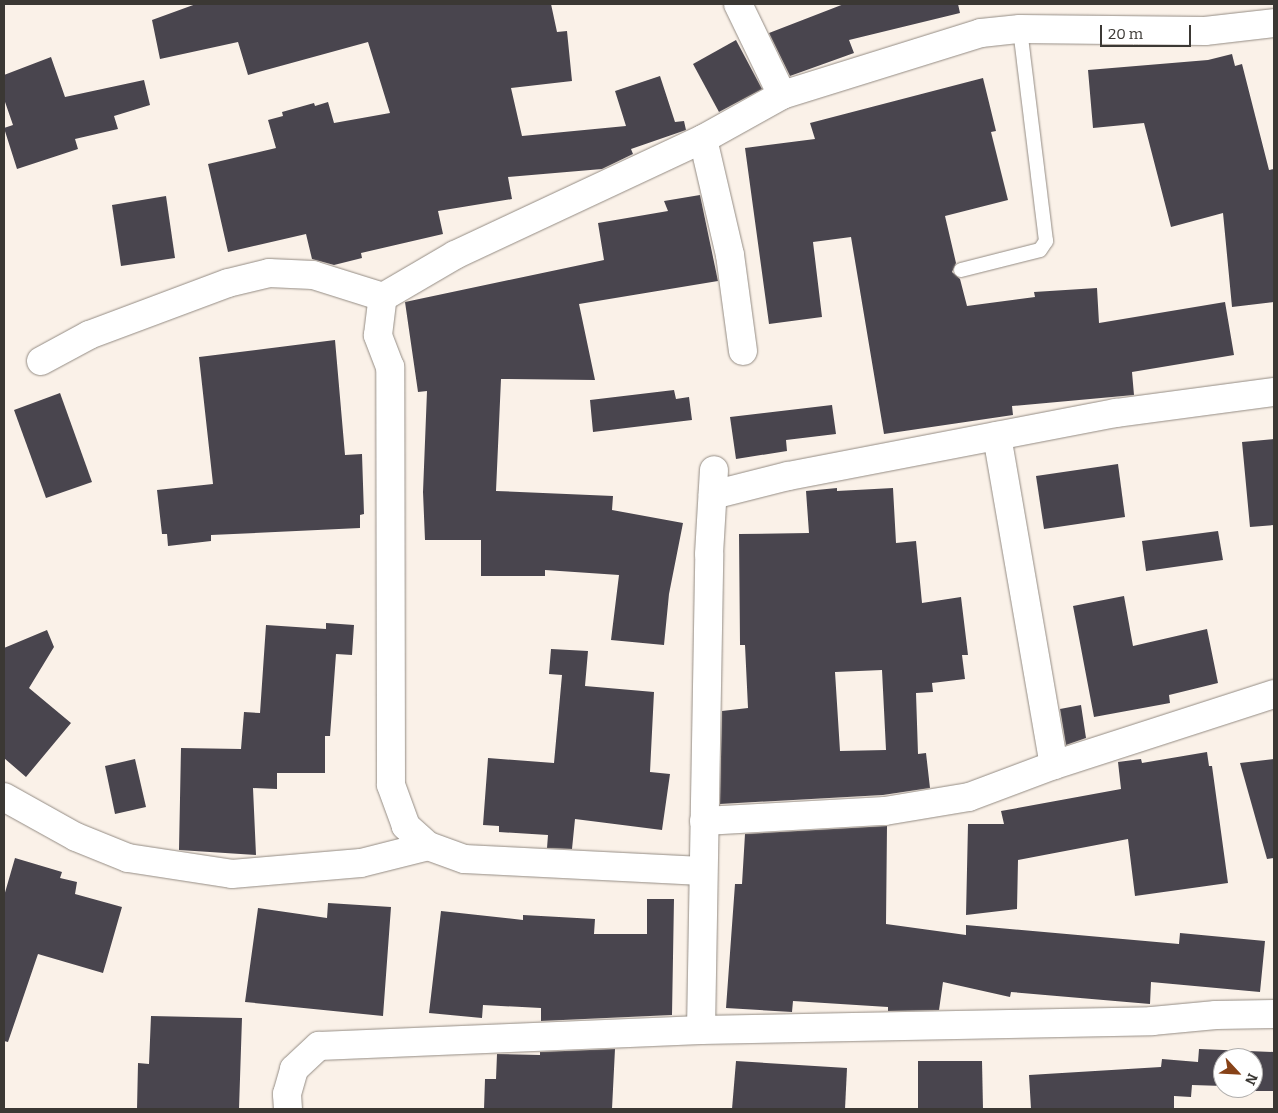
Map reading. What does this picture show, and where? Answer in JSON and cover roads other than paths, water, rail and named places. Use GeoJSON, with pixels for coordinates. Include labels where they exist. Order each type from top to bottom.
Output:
{"type":"FeatureCollection","features":[{"type":"Feature","properties":{"kind":"street"},"geometry":{"type":"LineString","coordinates":[[738,4],[782,95]]}},
{"type":"Feature","properties":{"kind":"street"},"geometry":{"type":"LineString","coordinates":[[41,361],[89,335],[228,283],[269,273],[313,275],[384,297],[455,255],[703,139],[782,95],[981,32],[1020,29],[1205,31],[1274,24]]}},
{"type":"Feature","properties":{"kind":"street"},"geometry":{"type":"LineString","coordinates":[[703,139],[730,255],[743,351]]}},
{"type":"Feature","properties":{"kind":"street"},"geometry":{"type":"LineString","coordinates":[[384,297],[378,335],[390,368],[391,785],[406,826],[428,846],[464,859],[702,870]]}},
{"type":"Feature","properties":{"kind":"street"},"geometry":{"type":"LineString","coordinates":[[701,1030],[702,870],[714,483],[788,476],[1116,414],[1274,392]]}},
{"type":"Feature","properties":{"kind":"street"},"geometry":{"type":"LineString","coordinates":[[997,436],[1054,765]]}},
{"type":"Feature","properties":{"kind":"street"},"geometry":{"type":"LineString","coordinates":[[704,820],[885,812],[969,797],[1054,765],[1274,694]]}},
{"type":"Feature","properties":{"kind":"street"},"geometry":{"type":"LineString","coordinates":[[4,797],[76,836],[128,858],[232,874],[361,863],[428,846]]}},
{"type":"Feature","properties":{"kind":"street"},"geometry":{"type":"LineString","coordinates":[[288,1109],[287,1094],[294,1069],[319,1046],[701,1030],[1152,1021],[1274,1014]]}},
{"type":"Feature","properties":{"kind":"lane"},"geometry":{"type":"LineString","coordinates":[[961,270],[1040,250],[1046,241],[1020,29]]}}]}
